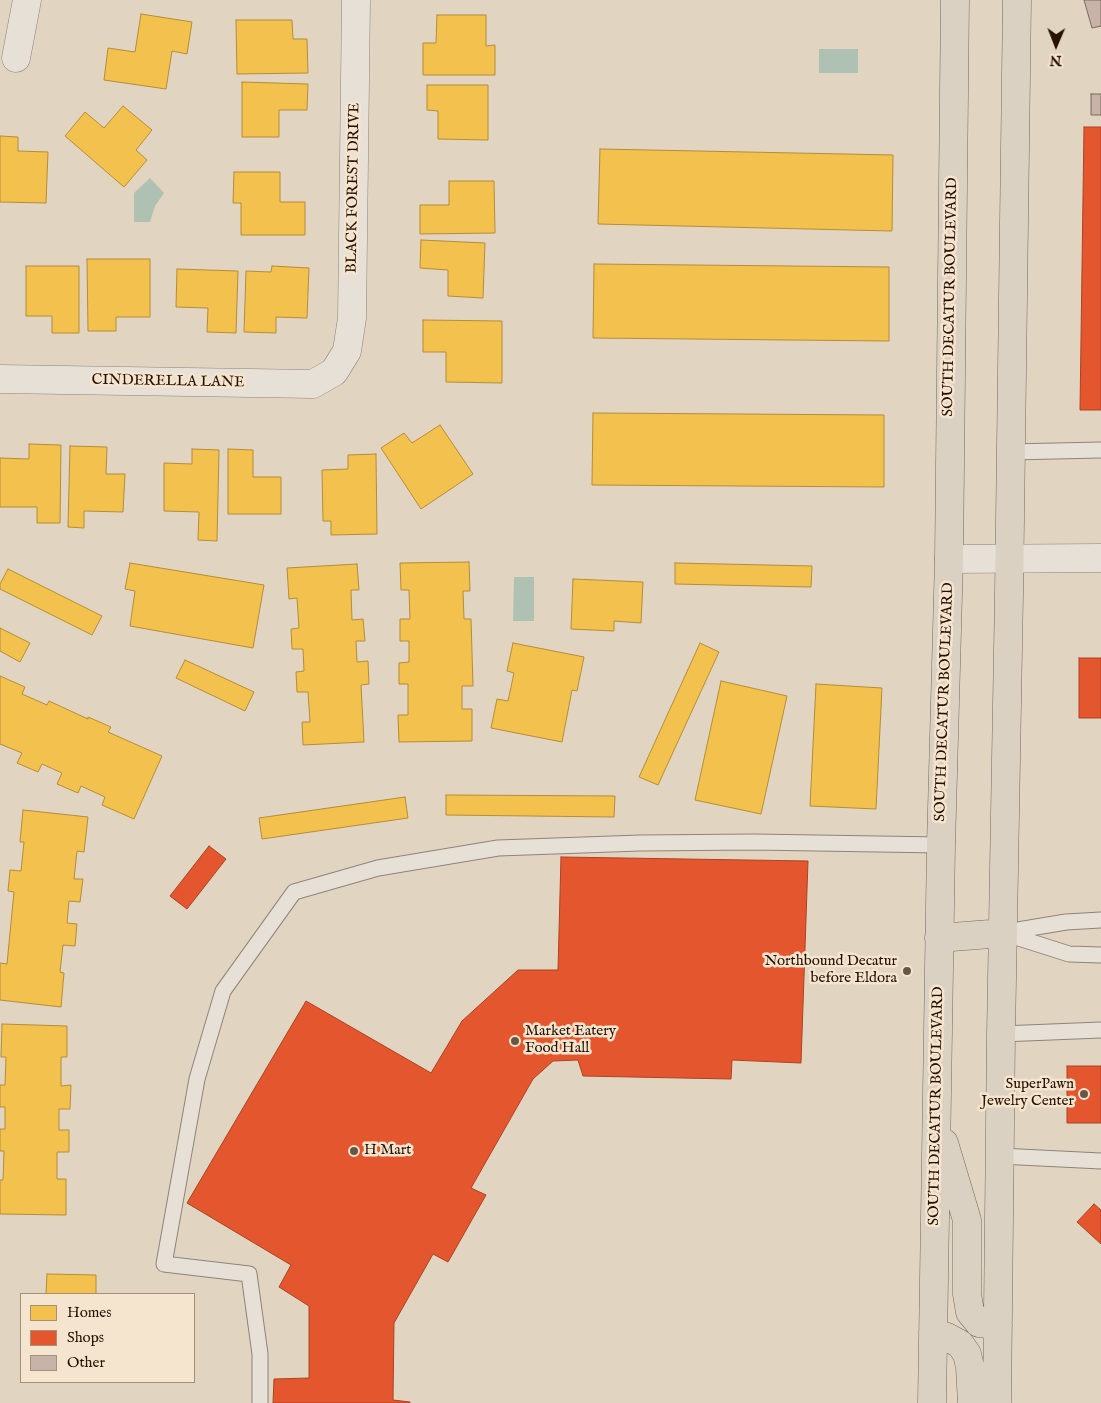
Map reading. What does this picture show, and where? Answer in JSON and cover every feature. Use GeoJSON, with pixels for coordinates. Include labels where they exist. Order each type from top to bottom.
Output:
{"type":"FeatureCollection","features":[{"type":"Feature","properties":{"kind":"main road","name":"SOUTH DECATUR BOULEVARD"},"geometry":{"type":"LineString","coordinates":[[932,1403],[939,938],[949,559],[954,0]]}},
{"type":"Feature","properties":{"kind":"main road"},"geometry":{"type":"LineString","coordinates":[[1001,0],[1016,28]]}},
{"type":"Feature","properties":{"kind":"main road"},"geometry":{"type":"LineString","coordinates":[[997,1403],[1016,0]]}},
{"type":"Feature","properties":{"kind":"main road"},"geometry":{"type":"LineString","coordinates":[[939,938],[1003,933]]}},
{"type":"Feature","properties":{"kind":"main road"},"geometry":{"type":"LineString","coordinates":[[936,1117],[967,1220],[967,1294],[970,1312],[979,1323],[998,1325]]}},
{"type":"Feature","properties":{"kind":"main road"},"geometry":{"type":"LineString","coordinates":[[933,1333],[948,1337],[960,1344],[967,1354],[970,1367],[972,1403]]}},
{"type":"Feature","properties":{"kind":"street"},"geometry":{"type":"LineString","coordinates":[[16,58],[27,0]]}},
{"type":"Feature","properties":{"kind":"street","name":"BLACK FOREST DRIVE"},"geometry":{"type":"LineString","coordinates":[[334,372],[347,351],[352,318],[356,0]]}},
{"type":"Feature","properties":{"kind":"street","name":"CINDERELLA LANE"},"geometry":{"type":"LineString","coordinates":[[0,379],[312,384],[334,372]]}},
{"type":"Feature","properties":{"kind":"street"},"geometry":{"type":"LineString","coordinates":[[949,559],[1101,558]]}},
{"type":"Feature","properties":{"kind":"lane"},"geometry":{"type":"LineString","coordinates":[[1010,452],[1101,450]]}},
{"type":"Feature","properties":{"kind":"lane"},"geometry":{"type":"LineString","coordinates":[[260,1403],[260,1354],[249,1274],[164,1264],[197,1079],[223,991],[294,892],[378,868],[498,848],[744,842],[941,845]]}},
{"type":"Feature","properties":{"kind":"lane"},"geometry":{"type":"LineString","coordinates":[[1003,933],[1066,922],[1101,920]]}},
{"type":"Feature","properties":{"kind":"lane"},"geometry":{"type":"LineString","coordinates":[[1003,933],[1069,954],[1101,954]]}},
{"type":"Feature","properties":{"kind":"lane"},"geometry":{"type":"LineString","coordinates":[[1001,1034],[1101,1030]]}},
{"type":"Feature","properties":{"kind":"lane"},"geometry":{"type":"LineString","coordinates":[[1000,1156],[1101,1162]]}},
{"type":"Feature","properties":{"kind":"shaded area"},"geometry":{"type":"Polygon","coordinates":[[[819,49],[858,49],[858,73],[819,73],[819,49]]]}},
{"type":"Feature","properties":{"kind":"shaded area"},"geometry":{"type":"Polygon","coordinates":[[[150,178],[164,193],[155,206],[150,222],[134,222],[134,193],[150,178]]]}},
{"type":"Feature","properties":{"kind":"shaded area"},"geometry":{"type":"Polygon","coordinates":[[[514,577],[534,577],[534,621],[513,621],[514,577]]]}},
{"type":"Feature","properties":{"kind":"building: Homes"},"geometry":{"type":"Polygon","coordinates":[[[141,14],[192,22],[187,54],[172,51],[166,89],[104,80],[108,48],[135,52],[141,14]]]}},
{"type":"Feature","properties":{"kind":"building: Homes"},"geometry":{"type":"Polygon","coordinates":[[[437,15],[486,15],[486,46],[495,45],[495,75],[423,75],[423,43],[436,43],[437,15]]]}},
{"type":"Feature","properties":{"kind":"building: Homes"},"geometry":{"type":"Polygon","coordinates":[[[236,20],[292,20],[293,39],[307,39],[308,73],[237,74],[236,20]]]}},
{"type":"Feature","properties":{"kind":"building: Homes"},"geometry":{"type":"Polygon","coordinates":[[[242,82],[308,84],[307,110],[279,110],[279,137],[242,137],[242,82]]]}},
{"type":"Feature","properties":{"kind":"building: Homes"},"geometry":{"type":"Polygon","coordinates":[[[427,85],[488,85],[488,140],[438,139],[438,111],[427,110],[427,85]]]}},
{"type":"Feature","properties":{"kind":"building: Homes"},"geometry":{"type":"Polygon","coordinates":[[[123,106],[152,130],[136,150],[147,160],[124,187],[65,136],[85,112],[104,128],[123,106]]]}},
{"type":"Feature","properties":{"kind":"building: Homes"},"geometry":{"type":"Polygon","coordinates":[[[0,136],[18,137],[18,151],[48,152],[46,203],[0,202],[0,136]]]}},
{"type":"Feature","properties":{"kind":"building: Homes"},"geometry":{"type":"Polygon","coordinates":[[[600,149],[893,155],[892,231],[598,224],[600,149]]]}},
{"type":"Feature","properties":{"kind":"building: Homes"},"geometry":{"type":"Polygon","coordinates":[[[234,172],[280,172],[280,202],[305,202],[305,235],[241,235],[241,203],[233,203],[234,172]]]}},
{"type":"Feature","properties":{"kind":"building: Homes"},"geometry":{"type":"Polygon","coordinates":[[[449,181],[494,181],[495,233],[420,234],[420,205],[449,205],[449,181]]]}},
{"type":"Feature","properties":{"kind":"building: Homes"},"geometry":{"type":"Polygon","coordinates":[[[421,240],[485,243],[483,298],[448,296],[448,270],[420,268],[421,240]]]}},
{"type":"Feature","properties":{"kind":"building: Homes"},"geometry":{"type":"Polygon","coordinates":[[[87,259],[150,259],[150,317],[116,317],[116,331],[88,331],[87,259]]]}},
{"type":"Feature","properties":{"kind":"building: Homes"},"geometry":{"type":"Polygon","coordinates":[[[594,264],[889,267],[889,341],[593,338],[594,264]]]}},
{"type":"Feature","properties":{"kind":"building: Homes"},"geometry":{"type":"Polygon","coordinates":[[[26,266],[79,266],[79,333],[52,333],[52,316],[26,316],[26,266]]]}},
{"type":"Feature","properties":{"kind":"building: Homes"},"geometry":{"type":"Polygon","coordinates":[[[272,266],[309,268],[307,318],[276,317],[276,333],[244,332],[246,271],[271,272],[272,266]]]}},
{"type":"Feature","properties":{"kind":"building: Homes"},"geometry":{"type":"Polygon","coordinates":[[[177,269],[238,271],[236,333],[207,332],[208,308],[176,307],[177,269]]]}},
{"type":"Feature","properties":{"kind":"building: Homes"},"geometry":{"type":"Polygon","coordinates":[[[423,320],[502,321],[502,383],[446,382],[446,352],[423,352],[423,320]]]}},
{"type":"Feature","properties":{"kind":"building: Homes"},"geometry":{"type":"Polygon","coordinates":[[[593,413],[884,415],[884,487],[592,485],[593,413]]]}},
{"type":"Feature","properties":{"kind":"building: Homes"},"geometry":{"type":"Polygon","coordinates":[[[440,425],[473,474],[421,509],[381,448],[404,433],[412,443],[440,425]]]}},
{"type":"Feature","properties":{"kind":"building: Homes"},"geometry":{"type":"Polygon","coordinates":[[[29,444],[61,445],[60,523],[37,523],[37,507],[0,507],[0,458],[29,459],[29,444]]]}},
{"type":"Feature","properties":{"kind":"building: Homes"},"geometry":{"type":"Polygon","coordinates":[[[70,446],[107,447],[106,474],[125,474],[123,512],[84,511],[84,528],[68,527],[70,446]]]}},
{"type":"Feature","properties":{"kind":"building: Homes"},"geometry":{"type":"Polygon","coordinates":[[[192,449],[219,450],[217,541],[198,540],[199,512],[164,511],[164,463],[192,464],[192,449]]]}},
{"type":"Feature","properties":{"kind":"building: Homes"},"geometry":{"type":"Polygon","coordinates":[[[228,449],[253,450],[253,477],[281,477],[281,514],[228,514],[228,449]]]}},
{"type":"Feature","properties":{"kind":"building: Homes"},"geometry":{"type":"Polygon","coordinates":[[[376,454],[377,534],[331,535],[331,521],[323,521],[322,470],[348,469],[348,455],[376,454]]]}},
{"type":"Feature","properties":{"kind":"building: Homes"},"geometry":{"type":"Polygon","coordinates":[[[469,562],[470,591],[463,591],[464,619],[471,619],[473,686],[462,686],[462,709],[472,709],[472,741],[399,742],[398,715],[408,715],[408,684],[399,684],[399,663],[409,662],[409,641],[400,641],[400,619],[410,619],[409,590],[401,590],[400,563],[469,562]]]}},
{"type":"Feature","properties":{"kind":"building: Homes"},"geometry":{"type":"Polygon","coordinates":[[[130,563],[264,585],[253,648],[130,626],[135,591],[125,589],[130,563]]]}},
{"type":"Feature","properties":{"kind":"building: Homes"},"geometry":{"type":"Polygon","coordinates":[[[675,563],[812,566],[811,587],[675,584],[675,563]]]}},
{"type":"Feature","properties":{"kind":"building: Homes"},"geometry":{"type":"Polygon","coordinates":[[[357,564],[359,590],[351,590],[352,620],[363,619],[365,641],[356,641],[357,662],[368,661],[369,684],[361,685],[364,742],[303,745],[302,722],[310,722],[308,692],[297,692],[296,672],[304,671],[303,649],[292,649],[291,629],[299,628],[297,598],[289,599],[287,568],[357,564]]]}},
{"type":"Feature","properties":{"kind":"building: Homes"},"geometry":{"type":"Polygon","coordinates":[[[8,569],[102,616],[92,635],[0,589],[0,584],[8,569]]]}},
{"type":"Feature","properties":{"kind":"building: Homes"},"geometry":{"type":"Polygon","coordinates":[[[573,579],[643,582],[641,623],[614,621],[614,631],[571,629],[573,579]]]}},
{"type":"Feature","properties":{"kind":"building: Homes"},"geometry":{"type":"Polygon","coordinates":[[[0,628],[30,643],[20,662],[0,651],[0,628]]]}},
{"type":"Feature","properties":{"kind":"building: Homes"},"geometry":{"type":"Polygon","coordinates":[[[513,643],[584,657],[577,691],[572,690],[562,742],[491,728],[497,699],[508,701],[514,673],[507,671],[513,643]]]}},
{"type":"Feature","properties":{"kind":"building: Homes"},"geometry":{"type":"Polygon","coordinates":[[[700,643],[719,652],[658,785],[639,777],[700,643]]]}},
{"type":"Feature","properties":{"kind":"building: Homes"},"geometry":{"type":"Polygon","coordinates":[[[185,660],[254,692],[245,711],[176,678],[185,660]]]}},
{"type":"Feature","properties":{"kind":"building: Homes"},"geometry":{"type":"Polygon","coordinates":[[[0,676],[25,687],[22,694],[47,705],[49,701],[88,719],[88,717],[111,727],[108,732],[162,756],[134,819],[102,805],[105,797],[81,786],[78,793],[57,784],[62,773],[42,764],[38,772],[17,763],[22,753],[0,744],[0,676]]]}},
{"type":"Feature","properties":{"kind":"building: Homes"},"geometry":{"type":"Polygon","coordinates":[[[721,681],[787,696],[761,814],[695,800],[721,681]]]}},
{"type":"Feature","properties":{"kind":"building: Homes"},"geometry":{"type":"Polygon","coordinates":[[[816,684],[882,688],[876,809],[810,806],[816,684]]]}},
{"type":"Feature","properties":{"kind":"building: Homes"},"geometry":{"type":"Polygon","coordinates":[[[446,795],[615,796],[614,817],[446,815],[446,795]]]}},
{"type":"Feature","properties":{"kind":"building: Homes"},"geometry":{"type":"Polygon","coordinates":[[[405,797],[408,818],[262,839],[259,818],[405,797]]]}},
{"type":"Feature","properties":{"kind":"building: Homes"},"geometry":{"type":"Polygon","coordinates":[[[23,810],[88,817],[84,852],[77,851],[74,879],[83,879],[80,902],[69,901],[67,923],[77,924],[75,946],[63,945],[60,972],[64,973],[61,1007],[0,1000],[0,963],[7,964],[14,892],[8,891],[10,870],[21,871],[24,842],[20,842],[23,810]]]}},
{"type":"Feature","properties":{"kind":"building: Homes"},"geometry":{"type":"Polygon","coordinates":[[[2,1024],[67,1026],[67,1057],[61,1057],[61,1086],[71,1085],[70,1109],[59,1109],[59,1130],[69,1130],[69,1152],[57,1152],[57,1179],[66,1179],[66,1215],[0,1214],[0,1180],[3,1180],[4,1151],[0,1151],[0,1129],[5,1129],[5,1107],[0,1107],[0,1085],[5,1085],[6,1057],[1,1057],[2,1024]]]}},
{"type":"Feature","properties":{"kind":"building: Homes"},"geometry":{"type":"Polygon","coordinates":[[[47,1274],[96,1275],[96,1293],[46,1293],[47,1274]]]}},
{"type":"Feature","properties":{"kind":"building: Shops"},"geometry":{"type":"Polygon","coordinates":[[[1084,127],[1101,127],[1101,410],[1080,410],[1084,127]]]}},
{"type":"Feature","properties":{"kind":"building: Shops"},"geometry":{"type":"Polygon","coordinates":[[[1079,658],[1101,658],[1101,718],[1079,718],[1079,658]]]}},
{"type":"Feature","properties":{"kind":"building: Shops"},"geometry":{"type":"Polygon","coordinates":[[[209,846],[226,859],[187,909],[170,896],[209,846]]]}},
{"type":"Feature","properties":{"kind":"building: Shops"},"geometry":{"type":"Polygon","coordinates":[[[561,857],[808,861],[801,1063],[732,1060],[731,1079],[583,1076],[578,1060],[553,1061],[533,1079],[471,1188],[486,1195],[448,1262],[433,1254],[394,1323],[393,1400],[410,1403],[273,1403],[274,1379],[309,1378],[309,1306],[279,1287],[291,1265],[187,1203],[306,1001],[431,1073],[462,1021],[518,970],[558,970],[561,857]]]}},
{"type":"Feature","properties":{"kind":"building: Shops","name":"SuperPawn Jewelry Center"},"geometry":{"type":"Polygon","coordinates":[[[1067,1066],[1101,1066],[1101,1123],[1067,1123],[1067,1066]]]}},
{"type":"Feature","properties":{"kind":"building: Shops"},"geometry":{"type":"Polygon","coordinates":[[[1094,1204],[1101,1210],[1101,1244],[1077,1222],[1094,1204]]]}},
{"type":"Feature","properties":{"kind":"building: Other"},"geometry":{"type":"Polygon","coordinates":[[[1084,0],[1101,0],[1101,26],[1092,28],[1084,0]]]}},
{"type":"Feature","properties":{"kind":"building: Other"},"geometry":{"type":"Polygon","coordinates":[[[1091,94],[1101,94],[1101,115],[1091,115],[1091,94]]]}},
{"type":"Feature","properties":{"kind":"place","name":"Northbound Decatur before Eldora"},"geometry":{"type":"Point","coordinates":[907,971]}},
{"type":"Feature","properties":{"kind":"place","name":"Market Eatery Food Hall"},"geometry":{"type":"Point","coordinates":[515,1041]}},
{"type":"Feature","properties":{"kind":"place","name":"SuperPawn Jewelry Center"},"geometry":{"type":"Point","coordinates":[1084,1094]}},
{"type":"Feature","properties":{"kind":"place","name":"H Mart"},"geometry":{"type":"Point","coordinates":[354,1151]}}]}
